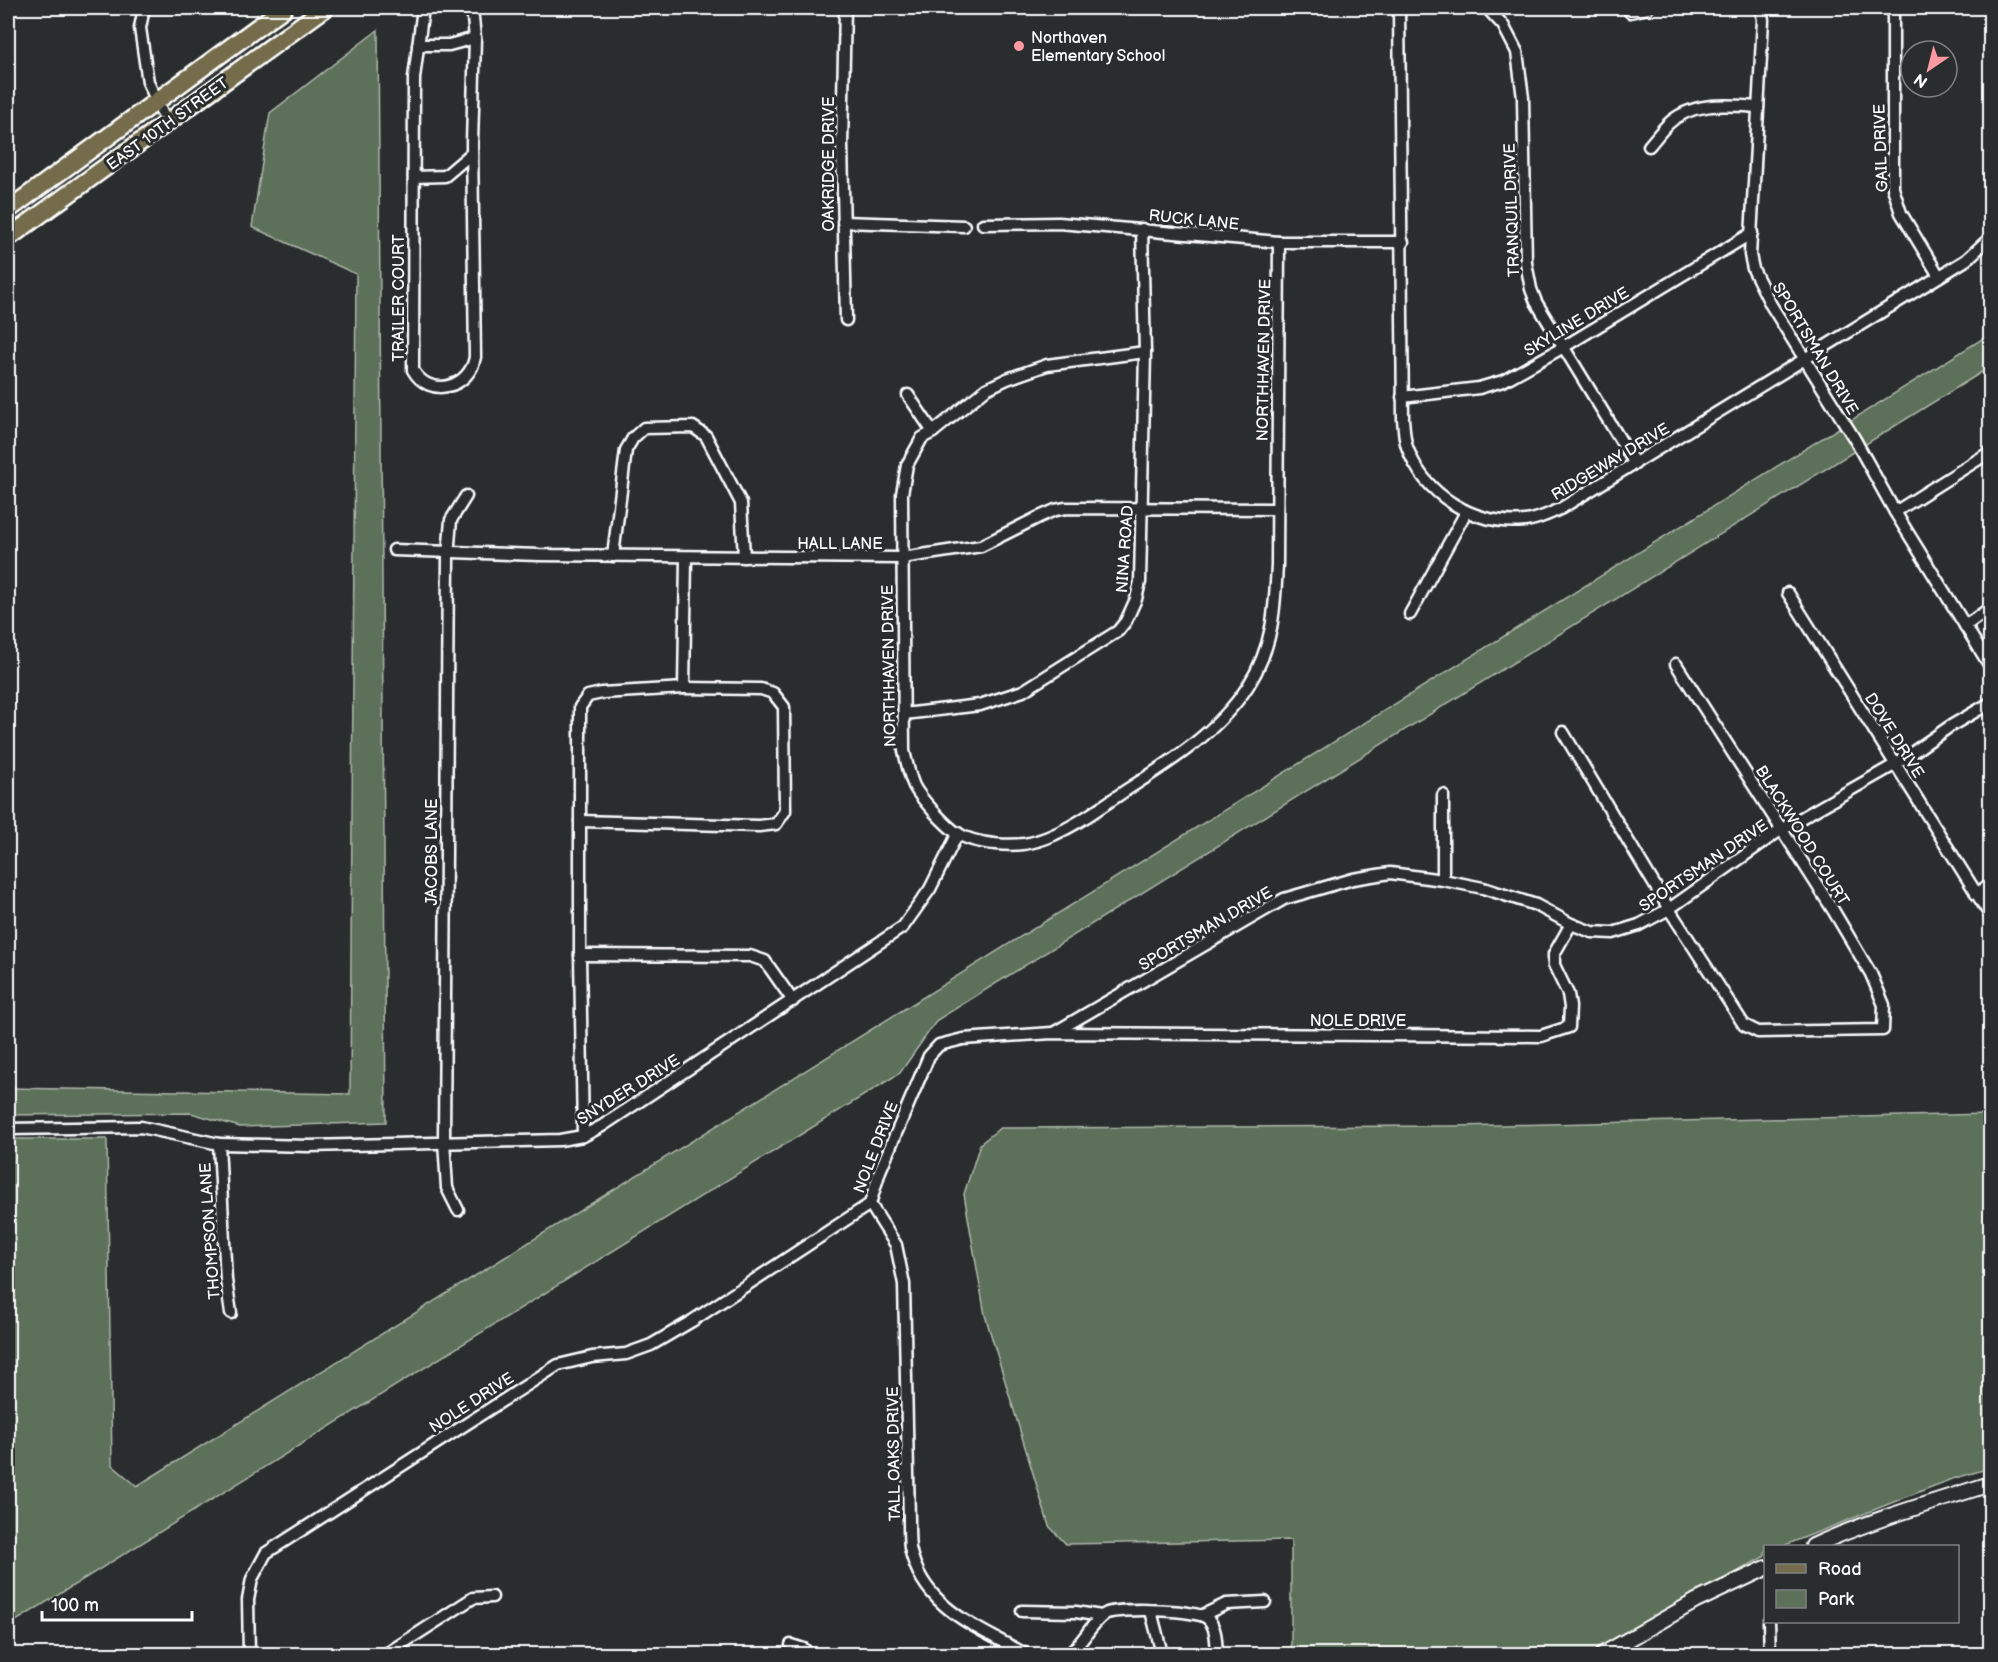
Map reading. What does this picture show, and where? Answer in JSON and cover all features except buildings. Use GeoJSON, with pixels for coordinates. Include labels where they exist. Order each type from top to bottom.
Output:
{"type":"FeatureCollection","features":[{"type":"Feature","properties":{"kind":"main road","name":"EAST 10TH STREET"},"geometry":{"type":"LineString","coordinates":[[8,210],[284,8]]}},
{"type":"Feature","properties":{"kind":"main road","name":"EAST 10TH STREET"},"geometry":{"type":"LineString","coordinates":[[8,238],[325,8]]}},
{"type":"Feature","properties":{"kind":"street"},"geometry":{"type":"LineString","coordinates":[[144,8],[140,28],[148,82],[167,124]]}},
{"type":"Feature","properties":{"kind":"street","name":"TRAILER COURT"},"geometry":{"type":"LineString","coordinates":[[423,8],[414,78],[413,370],[423,383],[429,386],[446,387],[470,373],[476,357],[472,153],[475,38],[472,8]]}},
{"type":"Feature","properties":{"kind":"street","name":"OAKRIDGE DRIVE"},"geometry":{"type":"LineString","coordinates":[[845,8],[842,145],[846,320]]}},
{"type":"Feature","properties":{"kind":"street","name":"RIDGEWAY DRIVE"},"geometry":{"type":"LineString","coordinates":[[1399,8],[1403,419],[1407,445],[1416,465],[1441,495],[1466,512],[1488,520],[1525,521],[1560,509],[1966,260],[1990,238]]}},
{"type":"Feature","properties":{"kind":"street","name":"TRANQUIL DRIVE"},"geometry":{"type":"LineString","coordinates":[[1487,8],[1503,25],[1517,52],[1523,98],[1526,263],[1531,289],[1562,348],[1635,464]]}},
{"type":"Feature","properties":{"kind":"street"},"geometry":{"type":"LineString","coordinates":[[1630,12],[1647,8]]}},
{"type":"Feature","properties":{"kind":"street","name":"SPORTSMAN DRIVE"},"geometry":{"type":"LineString","coordinates":[[1761,8],[1763,20],[1750,255],[1753,269],[1771,305],[1854,438],[1895,512],[1990,666]]}},
{"type":"Feature","properties":{"kind":"street","name":"GAIL DRIVE"},"geometry":{"type":"LineString","coordinates":[[1893,8],[1893,188],[1901,213],[1939,276]]}},
{"type":"Feature","properties":{"kind":"street"},"geometry":{"type":"LineString","coordinates":[[418,45],[449,45],[475,38]]}},
{"type":"Feature","properties":{"kind":"street"},"geometry":{"type":"LineString","coordinates":[[1649,146],[1668,124],[1683,113],[1710,106],[1758,107]]}},
{"type":"Feature","properties":{"kind":"street"},"geometry":{"type":"LineString","coordinates":[[414,177],[445,176],[472,153]]}},
{"type":"Feature","properties":{"kind":"street"},"geometry":{"type":"LineString","coordinates":[[843,222],[964,225]]}},
{"type":"Feature","properties":{"kind":"street","name":"RUCK LANE"},"geometry":{"type":"LineString","coordinates":[[983,224],[1059,223],[1279,242],[1403,242]]}},
{"type":"Feature","properties":{"kind":"street","name":"NINA ROAD"},"geometry":{"type":"LineString","coordinates":[[904,714],[980,705],[1008,698],[1023,691],[1118,631],[1126,621],[1136,599],[1140,582],[1145,352],[1142,229]]}},
{"type":"Feature","properties":{"kind":"street","name":"SKYLINE DRIVE"},"geometry":{"type":"LineString","coordinates":[[1402,397],[1479,388],[1503,381],[1752,233]]}},
{"type":"Feature","properties":{"kind":"street","name":"NORTHHAVEN DRIVE"},"geometry":{"type":"LineString","coordinates":[[1145,352],[1047,365],[1006,379],[986,389],[933,432],[922,438],[907,465],[902,494],[904,751],[915,787],[928,805],[958,834],[993,844],[1014,845],[1036,842],[1068,827],[1178,757],[1229,711],[1248,686],[1263,655],[1271,631],[1277,564],[1279,242]]}},
{"type":"Feature","properties":{"kind":"street"},"geometry":{"type":"LineString","coordinates":[[908,395],[933,432]]}},
{"type":"Feature","properties":{"kind":"street"},"geometry":{"type":"LineString","coordinates":[[613,556],[626,450],[633,438],[644,428],[693,427],[706,436],[741,502],[744,557]]}},
{"type":"Feature","properties":{"kind":"street"},"geometry":{"type":"LineString","coordinates":[[1895,512],[1990,452]]}},
{"type":"Feature","properties":{"kind":"street","name":"JACOBS LANE"},"geometry":{"type":"LineString","coordinates":[[458,1210],[447,1188],[444,1141],[448,550],[451,520],[466,496]]}},
{"type":"Feature","properties":{"kind":"street","name":"HALL LANE"},"geometry":{"type":"LineString","coordinates":[[394,550],[448,550],[539,555],[902,558],[981,546],[1055,510],[1066,508],[1276,509]]}},
{"type":"Feature","properties":{"kind":"street"},"geometry":{"type":"LineString","coordinates":[[1410,614],[1466,512]]}},
{"type":"Feature","properties":{"kind":"street"},"geometry":{"type":"LineString","coordinates":[[684,688],[686,556]]}},
{"type":"Feature","properties":{"kind":"street","name":"DOVE DRIVE"},"geometry":{"type":"LineString","coordinates":[[1788,593],[1990,915]]}},
{"type":"Feature","properties":{"kind":"street"},"geometry":{"type":"LineString","coordinates":[[1965,626],[1990,608]]}},
{"type":"Feature","properties":{"kind":"street","name":"BLACKWOOD COURT"},"geometry":{"type":"LineString","coordinates":[[1669,909],[1744,1025],[1758,1032],[1883,1030],[1884,1005],[1871,974],[1782,829],[1676,664]]}},
{"type":"Feature","properties":{"kind":"street"},"geometry":{"type":"LineString","coordinates":[[580,821],[759,826],[776,824],[785,811],[784,707],[773,693],[761,689],[684,688],[602,693],[588,696],[580,707],[580,821],[580,955],[583,1136]]}},
{"type":"Feature","properties":{"kind":"street","name":"SPORTSMAN DRIVE"},"geometry":{"type":"LineString","coordinates":[[1052,1034],[1284,899],[1353,879],[1390,873],[1483,888],[1536,905],[1571,924],[1592,932],[1613,933],[1639,925],[1669,909],[1782,829],[1896,764],[1949,727],[1990,703]]}},
{"type":"Feature","properties":{"kind":"street"},"geometry":{"type":"LineString","coordinates":[[1563,732],[1669,909]]}},
{"type":"Feature","properties":{"kind":"street"},"geometry":{"type":"LineString","coordinates":[[1443,795],[1443,880]]}},
{"type":"Feature","properties":{"kind":"street","name":"SNYDER DRIVE"},"geometry":{"type":"LineString","coordinates":[[219,1144],[309,1146],[560,1140],[583,1136],[602,1126],[903,927],[930,889],[958,834]]}},
{"type":"Feature","properties":{"kind":"street"},"geometry":{"type":"LineString","coordinates":[[1976,894],[1990,884]]}},
{"type":"Feature","properties":{"kind":"street","name":"NOLE DRIVE"},"geometry":{"type":"LineString","coordinates":[[249,1654],[248,1600],[252,1579],[266,1553],[558,1365],[592,1357],[626,1354],[651,1345],[692,1321],[870,1204],[880,1171],[928,1056],[939,1045],[963,1039],[1052,1034],[1541,1036],[1569,1027],[1568,994],[1554,965],[1554,954],[1571,924]]}},
{"type":"Feature","properties":{"kind":"street"},"geometry":{"type":"LineString","coordinates":[[580,955],[750,956],[765,961],[793,1001]]}},
{"type":"Feature","properties":{"kind":"street","name":"THOMPSON LANE"},"geometry":{"type":"LineString","coordinates":[[8,1130],[141,1127],[219,1144],[226,1280],[231,1312]]}},
{"type":"Feature","properties":{"kind":"street","name":"TALL OAKS DRIVE"},"geometry":{"type":"LineString","coordinates":[[870,1204],[896,1245],[904,1284],[910,1548],[916,1566],[927,1588],[957,1618],[1025,1654]]}},
{"type":"Feature","properties":{"kind":"street"},"geometry":{"type":"LineString","coordinates":[[1816,1545],[1990,1484]]}},
{"type":"Feature","properties":{"kind":"street"},"geometry":{"type":"LineString","coordinates":[[1603,1654],[1696,1600],[1764,1569]]}},
{"type":"Feature","properties":{"kind":"street"},"geometry":{"type":"LineString","coordinates":[[386,1654],[473,1598],[492,1596]]}},
{"type":"Feature","properties":{"kind":"street"},"geometry":{"type":"LineString","coordinates":[[1203,1615],[1226,1604],[1265,1602]]}},
{"type":"Feature","properties":{"kind":"street"},"geometry":{"type":"LineString","coordinates":[[1022,1611],[1076,1612],[1101,1616],[1117,1610],[1179,1611],[1203,1615],[1210,1620],[1215,1632],[1217,1654]]}},
{"type":"Feature","properties":{"kind":"street"},"geometry":{"type":"LineString","coordinates":[[1151,1611],[1162,1654]]}},
{"type":"Feature","properties":{"kind":"street"},"geometry":{"type":"LineString","coordinates":[[1069,1654],[1079,1646],[1101,1616]]}},
{"type":"Feature","properties":{"kind":"street"},"geometry":{"type":"LineString","coordinates":[[1769,1623],[1770,1654]]}},
{"type":"Feature","properties":{"kind":"street"},"geometry":{"type":"LineString","coordinates":[[1625,1643],[1634,1654]]}},
{"type":"Feature","properties":{"kind":"street"},"geometry":{"type":"LineString","coordinates":[[791,1645],[804,1649],[808,1654]]}},
{"type":"Feature","properties":{"kind":"green space"},"geometry":{"type":"Polygon","coordinates":[[[378,30],[386,1122],[240,1127],[191,1113],[8,1115],[8,1088],[350,1094],[356,274],[252,227],[270,113],[378,30]]]}},
{"type":"Feature","properties":{"kind":"green space"},"geometry":{"type":"Polygon","coordinates":[[[1990,334],[1990,367],[937,1020],[900,1073],[8,1626],[8,1139],[107,1139],[112,1465],[137,1486],[1990,334]]]}},
{"type":"Feature","properties":{"kind":"green space"},"geometry":{"type":"Polygon","coordinates":[[[1990,1114],[1990,1468],[1949,1480],[1786,1545],[1764,1545],[1764,1557],[1592,1654],[1291,1654],[1291,1540],[1066,1544],[1049,1526],[985,1315],[964,1194],[980,1144],[1000,1128],[1457,1126],[1990,1114]]]}},
{"type":"Feature","properties":{"kind":"place","name":"Northaven Elementary School"},"geometry":{"type":"Point","coordinates":[1019,46]}}]}
